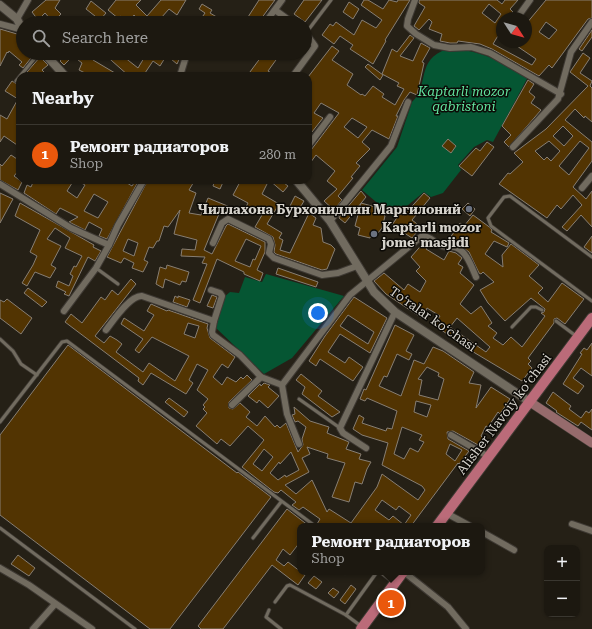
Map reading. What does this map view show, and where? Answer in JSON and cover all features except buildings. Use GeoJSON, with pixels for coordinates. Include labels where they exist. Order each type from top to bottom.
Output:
{"type":"FeatureCollection","features":[{"type":"Feature","properties":{"kind":"main road","name":"Alisher Navoiy koʻchasi"},"geometry":{"type":"LineString","coordinates":[[438,523],[592,318]]}},
{"type":"Feature","properties":{"kind":"main road","name":"Toʻralar koʻchasi"},"geometry":{"type":"LineString","coordinates":[[530,402],[592,444]]}},
{"type":"Feature","properties":{"kind":"main road"},"geometry":{"type":"LineString","coordinates":[[362,628],[402,575]]}},
{"type":"Feature","properties":{"kind":"street"},"geometry":{"type":"LineString","coordinates":[[19,16],[28,0]]}},
{"type":"Feature","properties":{"kind":"street"},"geometry":{"type":"LineString","coordinates":[[270,16],[282,0]]}},
{"type":"Feature","properties":{"kind":"street"},"geometry":{"type":"LineString","coordinates":[[415,0],[407,26],[416,34],[434,45],[450,48],[471,47],[490,53],[561,94]]}},
{"type":"Feature","properties":{"kind":"street"},"geometry":{"type":"LineString","coordinates":[[521,12],[530,0]]}},
{"type":"Feature","properties":{"kind":"street"},"geometry":{"type":"LineString","coordinates":[[0,5],[16,18]]}},
{"type":"Feature","properties":{"kind":"street"},"geometry":{"type":"LineString","coordinates":[[275,10],[283,16]]}},
{"type":"Feature","properties":{"kind":"street"},"geometry":{"type":"LineString","coordinates":[[513,147],[554,104],[561,94],[571,52],[592,22]]}},
{"type":"Feature","properties":{"kind":"street"},"geometry":{"type":"LineString","coordinates":[[0,24],[16,29]]}},
{"type":"Feature","properties":{"kind":"street"},"geometry":{"type":"LineString","coordinates":[[312,41],[314,44],[314,49],[312,52]]}},
{"type":"Feature","properties":{"kind":"street"},"geometry":{"type":"LineString","coordinates":[[50,60],[61,72]]}},
{"type":"Feature","properties":{"kind":"street"},"geometry":{"type":"LineString","coordinates":[[181,72],[185,60]]}},
{"type":"Feature","properties":{"kind":"street"},"geometry":{"type":"LineString","coordinates":[[297,72],[306,60]]}},
{"type":"Feature","properties":{"kind":"street"},"geometry":{"type":"LineString","coordinates":[[330,221],[391,146],[408,102]]}},
{"type":"Feature","properties":{"kind":"street"},"geometry":{"type":"LineString","coordinates":[[312,141],[330,117]]}},
{"type":"Feature","properties":{"kind":"street"},"geometry":{"type":"LineString","coordinates":[[582,188],[592,176]]}},
{"type":"Feature","properties":{"kind":"street"},"geometry":{"type":"LineString","coordinates":[[0,184],[71,228],[109,245]]}},
{"type":"Feature","properties":{"kind":"street"},"geometry":{"type":"LineString","coordinates":[[64,311],[96,268],[118,225],[142,184]]}},
{"type":"Feature","properties":{"kind":"street","name":"Toʻralar koʻchasi"},"geometry":{"type":"LineString","coordinates":[[299,184],[330,221],[374,292],[395,312],[530,402]]}},
{"type":"Feature","properties":{"kind":"street"},"geometry":{"type":"LineString","coordinates":[[213,243],[222,223],[228,219],[269,239],[271,244],[269,253],[274,258],[322,275],[338,273],[357,266]]}},
{"type":"Feature","properties":{"kind":"street"},"geometry":{"type":"LineString","coordinates":[[299,444],[287,414],[282,385],[350,295],[424,236],[429,237],[443,246],[454,246],[460,250],[466,255],[476,277]]}},
{"type":"Feature","properties":{"kind":"street"},"geometry":{"type":"LineString","coordinates":[[210,290],[220,293],[222,296],[214,321],[213,335],[240,355],[261,377],[282,385]]}},
{"type":"Feature","properties":{"kind":"street"},"geometry":{"type":"LineString","coordinates":[[106,330],[130,301],[139,296],[214,321]]}},
{"type":"Feature","properties":{"kind":"street"},"geometry":{"type":"LineString","coordinates":[[366,448],[343,433],[340,428],[395,312]]}},
{"type":"Feature","properties":{"kind":"street"},"geometry":{"type":"LineString","coordinates":[[232,405],[261,377]]}},
{"type":"Feature","properties":{"kind":"street"},"geometry":{"type":"LineString","coordinates":[[451,435],[489,457]]}},
{"type":"Feature","properties":{"kind":"street"},"geometry":{"type":"LineString","coordinates":[[446,513],[464,523]]}},
{"type":"Feature","properties":{"kind":"street"},"geometry":{"type":"LineString","coordinates":[[572,524],[592,531]]}},
{"type":"Feature","properties":{"kind":"street"},"geometry":{"type":"LineString","coordinates":[[485,534],[514,550]]}},
{"type":"Feature","properties":{"kind":"street"},"geometry":{"type":"LineString","coordinates":[[0,568],[29,585],[92,629]]}},
{"type":"Feature","properties":{"kind":"street"},"geometry":{"type":"LineString","coordinates":[[408,575],[448,607],[466,629]]}},
{"type":"Feature","properties":{"kind":"street"},"geometry":{"type":"LineString","coordinates":[[33,629],[55,604]]}},
{"type":"Feature","properties":{"kind":"lane"},"geometry":{"type":"LineString","coordinates":[[312,24],[331,0]]}},
{"type":"Feature","properties":{"kind":"lane"},"geometry":{"type":"LineString","coordinates":[[23,72],[33,60]]}},
{"type":"Feature","properties":{"kind":"lane"},"geometry":{"type":"LineString","coordinates":[[592,257],[510,196],[504,197],[488,218],[491,226],[592,301]]}},
{"type":"Feature","properties":{"kind":"lane"},"geometry":{"type":"LineString","coordinates":[[96,268],[118,284]]}},
{"type":"Feature","properties":{"kind":"lane"},"geometry":{"type":"LineString","coordinates":[[512,327],[531,307],[536,307],[542,310]]}},
{"type":"Feature","properties":{"kind":"lane"},"geometry":{"type":"LineString","coordinates":[[556,321],[578,337]]}},
{"type":"Feature","properties":{"kind":"lane"},"geometry":{"type":"LineString","coordinates":[[0,339],[13,351],[21,364],[37,375]]}},
{"type":"Feature","properties":{"kind":"lane"},"geometry":{"type":"LineString","coordinates":[[0,422],[62,342],[71,343],[311,523]]}},
{"type":"Feature","properties":{"kind":"lane"},"geometry":{"type":"LineString","coordinates":[[299,400],[340,428]]}},
{"type":"Feature","properties":{"kind":"lane"},"geometry":{"type":"LineString","coordinates":[[253,538],[281,502]]}},
{"type":"Feature","properties":{"kind":"lane"},"geometry":{"type":"LineString","coordinates":[[0,528],[135,629]]}},
{"type":"Feature","properties":{"kind":"lane"},"geometry":{"type":"LineString","coordinates":[[346,615],[377,575]]}},
{"type":"Feature","properties":{"kind":"lane"},"geometry":{"type":"LineString","coordinates":[[383,575],[395,583]]}},
{"type":"Feature","properties":{"kind":"lane"},"geometry":{"type":"LineString","coordinates":[[275,602],[287,586],[290,585],[346,615],[362,628]]}},
{"type":"Feature","properties":{"kind":"lane"},"geometry":{"type":"LineString","coordinates":[[269,610],[266,617],[281,629]]}},
{"type":"Feature","properties":{"kind":"green space","name":"Kaptarli mozor qabristoni"},"geometry":{"type":"Polygon","coordinates":[[[447,49],[469,51],[489,57],[528,77],[493,142],[487,140],[474,147],[458,165],[461,170],[443,193],[431,197],[424,192],[402,210],[395,218],[362,190],[397,147],[412,102],[421,88],[427,66],[437,54],[447,49]]]}},
{"type":"Feature","properties":{"kind":"green space"},"geometry":{"type":"Polygon","coordinates":[[[266,274],[344,296],[292,358],[264,374],[216,328],[223,298],[230,292],[239,293],[245,277],[262,282],[266,274]]]}},
{"type":"Feature","properties":{"kind":"place","name":"Чиллахона Бурхониддин Маргилоний"},"geometry":{"type":"Point","coordinates":[469,209]}},
{"type":"Feature","properties":{"kind":"place","name":"Kaptarli mozor jome' masjidi"},"geometry":{"type":"Point","coordinates":[374,234]}},
{"type":"Feature","properties":{"kind":"place","name":"Ремонт радиаторов"},"geometry":{"type":"Point","coordinates":[391,603]}}]}
